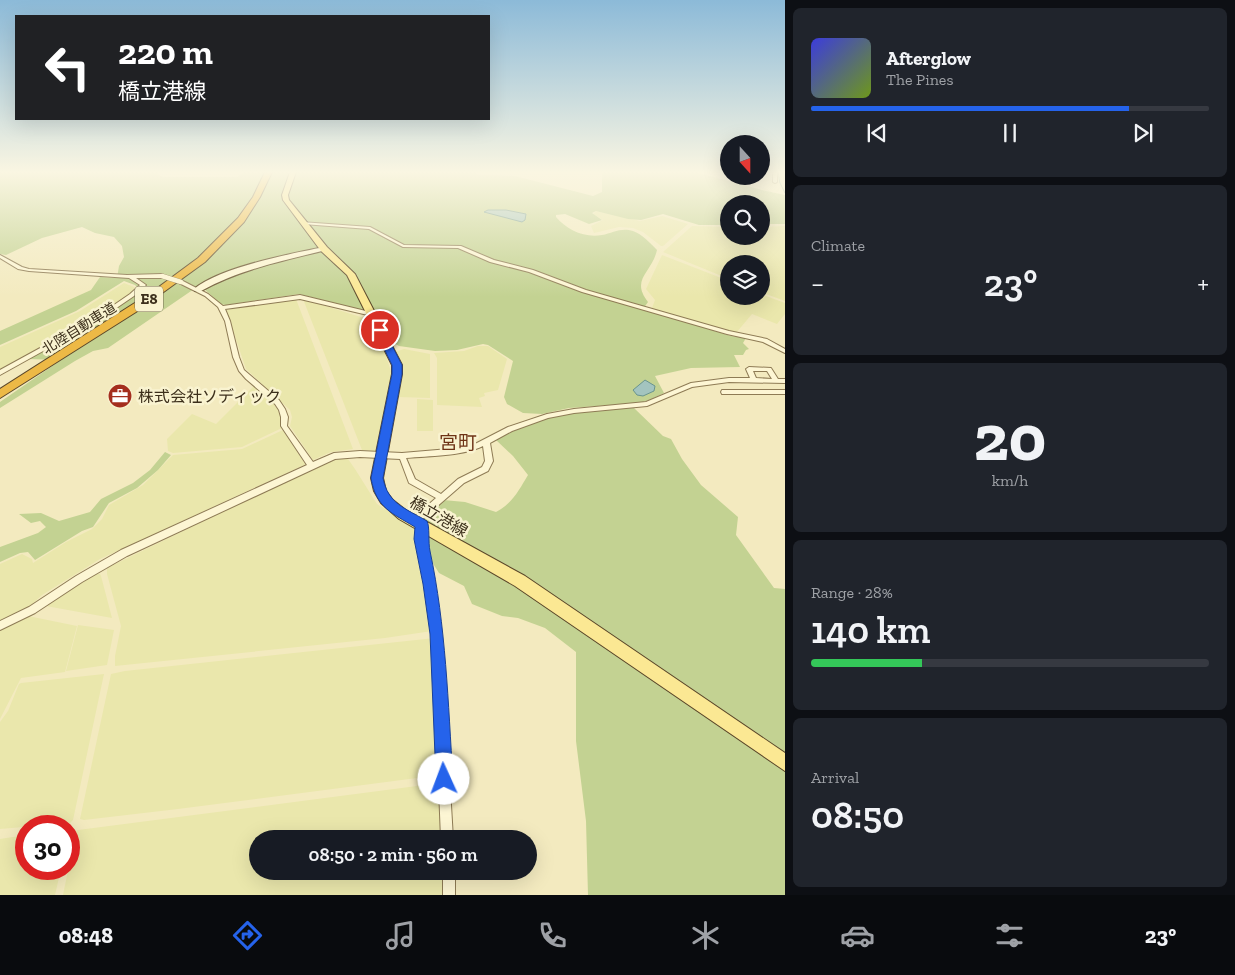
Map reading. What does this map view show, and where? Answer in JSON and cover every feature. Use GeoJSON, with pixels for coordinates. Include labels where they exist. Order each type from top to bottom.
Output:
{"type":"FeatureCollection","features":[{"type":"Feature","properties":{"kind":"highway","name":"北陸自動車道"},"geometry":{"type":"LineString","coordinates":[[0,387],[129,306],[194,258],[220,235],[238,214]]}},
{"type":"Feature","properties":{"kind":"highway","name":"北陸自動車道"},"geometry":{"type":"LineString","coordinates":[[0,394],[127,314],[201,259],[226,236],[245,214]]}},
{"type":"Feature","properties":{"kind":"main road","name":"橋立港線"},"geometry":{"type":"LineString","coordinates":[[296,214],[324,249],[352,274],[397,365],[397,374],[377,478],[379,492],[386,503],[520,580],[785,763]]}},
{"type":"Feature","properties":{"kind":"street"},"geometry":{"type":"LineString","coordinates":[[303,223],[370,228],[403,246],[459,248],[492,261],[531,271],[584,291],[729,333],[765,340],[785,351]]}},
{"type":"Feature","properties":{"kind":"street"},"geometry":{"type":"LineString","coordinates":[[198,289],[219,277],[245,267],[324,249]]}},
{"type":"Feature","properties":{"kind":"street"},"geometry":{"type":"LineString","coordinates":[[0,256],[20,268],[29,270],[130,277],[162,276],[198,289],[221,308],[227,321],[241,370],[270,395],[283,411],[285,415],[284,426],[311,466]]}},
{"type":"Feature","properties":{"kind":"street"},"geometry":{"type":"LineString","coordinates":[[0,373],[90,323],[136,292],[143,285],[130,277]]}},
{"type":"Feature","properties":{"kind":"street"},"geometry":{"type":"LineString","coordinates":[[221,308],[300,297],[372,314]]}},
{"type":"Feature","properties":{"kind":"street"},"geometry":{"type":"LineString","coordinates":[[754,380],[745,369],[769,369],[776,381]]}},
{"type":"Feature","properties":{"kind":"street"},"geometry":{"type":"LineString","coordinates":[[0,626],[32,610],[78,579],[124,553],[334,456],[360,454],[402,456],[449,452],[486,442],[510,429],[547,416],[610,406],[647,404],[675,390],[702,383],[729,380],[785,381]]}},
{"type":"Feature","properties":{"kind":"street"},"geometry":{"type":"LineString","coordinates":[[724,392],[785,392]]}},
{"type":"Feature","properties":{"kind":"street"},"geometry":{"type":"LineString","coordinates":[[447,830],[437,634],[419,523],[441,497],[461,481],[485,469],[489,461],[486,442]]}},
{"type":"Feature","properties":{"kind":"street"},"geometry":{"type":"LineString","coordinates":[[402,456],[412,481],[441,497]]}},
{"type":"Feature","properties":{"kind":"street"},"geometry":{"type":"LineString","coordinates":[[449,880],[449,895]]}},
{"type":"Feature","properties":{"kind":"shaded area"},"geometry":{"type":"Polygon","coordinates":[[[593,214],[608,214],[640,221],[662,216],[688,224],[661,246],[643,232],[633,228],[619,227],[594,233],[591,226],[603,220],[593,214]]]}},
{"type":"Feature","properties":{"kind":"shaded area"},"geometry":{"type":"Polygon","coordinates":[[[692,226],[720,227],[720,245],[770,245],[770,227],[785,226],[785,301],[770,295],[770,255],[720,255],[720,275],[663,252],[692,226]]]}},
{"type":"Feature","properties":{"kind":"shaded area"},"geometry":{"type":"Polygon","coordinates":[[[662,255],[720,278],[720,305],[770,305],[770,297],[785,303],[785,314],[777,324],[752,314],[736,333],[653,309],[655,300],[646,289],[662,255]]]}},
{"type":"Feature","properties":{"kind":"shaded area"},"geometry":{"type":"Polygon","coordinates":[[[124,283],[137,290],[96,318],[0,371],[0,347],[80,311],[124,283]]]}},
{"type":"Feature","properties":{"kind":"shaded area"},"geometry":{"type":"Polygon","coordinates":[[[296,299],[353,449],[331,452],[313,460],[290,426],[292,417],[290,410],[246,369],[226,310],[296,299]]]}},
{"type":"Feature","properties":{"kind":"shaded area"},"geometry":{"type":"Polygon","coordinates":[[[303,299],[364,318],[381,349],[385,352],[392,375],[377,450],[362,450],[303,299]]]}},
{"type":"Feature","properties":{"kind":"shaded area"},"geometry":{"type":"Polygon","coordinates":[[[478,346],[488,346],[507,359],[498,390],[484,393],[485,396],[479,398],[482,407],[437,405],[437,358],[434,353],[464,351],[478,346]]]}},
{"type":"Feature","properties":{"kind":"shaded area"},"geometry":{"type":"Polygon","coordinates":[[[404,349],[430,354],[430,398],[398,397],[402,369],[395,352],[404,349]]]}},
{"type":"Feature","properties":{"kind":"shaded area"},"geometry":{"type":"Polygon","coordinates":[[[255,385],[282,414],[282,428],[242,447],[173,453],[168,451],[167,439],[192,414],[216,424],[255,385]]]}},
{"type":"Feature","properties":{"kind":"shaded area"},"geometry":{"type":"Polygon","coordinates":[[[417,399],[433,400],[433,431],[417,431],[417,399]]]}},
{"type":"Feature","properties":{"kind":"shaded area"},"geometry":{"type":"Polygon","coordinates":[[[283,430],[304,465],[100,559],[42,595],[25,611],[0,623],[0,564],[22,554],[32,559],[33,563],[66,542],[92,529],[102,519],[109,505],[143,485],[173,455],[242,449],[283,430]]]}},
{"type":"Feature","properties":{"kind":"shaded area"},"geometry":{"type":"Polygon","coordinates":[[[344,458],[348,459],[377,504],[416,529],[434,625],[432,631],[385,638],[115,666],[121,626],[107,568],[323,463],[344,458]]]}},
{"type":"Feature","properties":{"kind":"shaded area"},"geometry":{"type":"Polygon","coordinates":[[[96,574],[101,576],[112,618],[46,606],[96,574]]]}},
{"type":"Feature","properties":{"kind":"shaded area"},"geometry":{"type":"Polygon","coordinates":[[[28,616],[77,626],[65,672],[21,678],[0,719],[0,630],[28,616]]]}},
{"type":"Feature","properties":{"kind":"shaded area"},"geometry":{"type":"Polygon","coordinates":[[[78,625],[114,630],[107,665],[66,671],[78,625]]]}},
{"type":"Feature","properties":{"kind":"shaded area"},"geometry":{"type":"Polygon","coordinates":[[[435,638],[440,775],[178,809],[80,819],[111,674],[435,638]]]}},
{"type":"Feature","properties":{"kind":"shaded area"},"geometry":{"type":"Polygon","coordinates":[[[104,674],[74,815],[15,815],[15,828],[0,829],[0,722],[8,711],[21,683],[104,674]]]}},
{"type":"Feature","properties":{"kind":"shaded area"},"geometry":{"type":"Polygon","coordinates":[[[440,783],[443,830],[249,830],[249,880],[445,880],[446,895],[63,895],[66,880],[80,880],[80,830],[440,783]]]}},
{"type":"Feature","properties":{"kind":"shaded area"},"geometry":{"type":"Polygon","coordinates":[[[15,837],[15,880],[58,880],[55,895],[0,895],[0,839],[15,837]]]}},
{"type":"Feature","properties":{"kind":"green space"},"geometry":{"type":"Polygon","coordinates":[[[0,214],[593,214],[602,220],[589,224],[565,214],[556,215],[556,217],[565,226],[582,234],[595,236],[621,230],[633,231],[643,236],[657,250],[642,282],[643,294],[648,302],[643,309],[731,336],[746,338],[743,343],[749,349],[743,355],[734,355],[740,367],[691,368],[655,376],[664,393],[640,403],[569,408],[542,414],[523,413],[507,404],[504,397],[513,361],[488,345],[483,344],[457,350],[435,351],[399,346],[387,339],[374,313],[299,294],[226,305],[221,304],[203,288],[194,289],[108,348],[93,351],[75,361],[0,408],[0,402],[61,360],[27,359],[48,349],[140,290],[135,285],[124,281],[76,311],[0,345],[0,331],[91,290],[100,277],[117,278],[119,266],[124,257],[122,246],[114,237],[95,233],[82,227],[42,238],[6,255],[0,254],[0,214]]]}},
{"type":"Feature","properties":{"kind":"green space"},"geometry":{"type":"Polygon","coordinates":[[[607,214],[720,214],[720,225],[699,225],[663,214],[641,220],[607,214]]]}},
{"type":"Feature","properties":{"kind":"green space"},"geometry":{"type":"Polygon","coordinates":[[[770,214],[785,214],[785,224],[770,224],[770,214]]]}},
{"type":"Feature","properties":{"kind":"green space"},"geometry":{"type":"Polygon","coordinates":[[[634,408],[663,436],[671,439],[682,459],[701,485],[738,517],[736,535],[774,588],[785,589],[785,895],[588,895],[586,821],[576,741],[576,652],[545,628],[518,618],[502,616],[472,604],[464,586],[439,573],[427,554],[421,519],[443,500],[465,502],[496,512],[511,501],[528,475],[513,456],[496,440],[528,424],[562,415],[634,408]]]}},
{"type":"Feature","properties":{"kind":"green space"},"geometry":{"type":"Polygon","coordinates":[[[165,452],[171,455],[158,470],[137,488],[109,503],[93,527],[82,531],[35,560],[28,552],[20,553],[0,562],[0,547],[38,533],[46,527],[40,521],[31,523],[19,514],[41,513],[59,521],[90,512],[101,499],[133,483],[150,470],[165,452]]]}},
{"type":"Feature","properties":{"kind":"water"},"geometry":{"type":"Polygon","coordinates":[[[491,214],[526,214],[525,220],[522,222],[491,214]]]}},
{"type":"Feature","properties":{"kind":"water"},"geometry":{"type":"Polygon","coordinates":[[[645,380],[655,386],[654,391],[643,396],[637,395],[633,390],[645,380]]]}},
{"type":"Feature","properties":{"kind":"place","name":"株式会社ソディック"},"geometry":{"type":"Point","coordinates":[120,396]}},
{"type":"Feature","properties":{"kind":"district","name":"宮町"},"geometry":{"type":"Point","coordinates":[458,442]}},
{"type":"Feature","properties":{"kind":"route"},"geometry":{"type":"LineString","coordinates":[[380,330],[397,365],[397,374],[377,478],[379,492],[386,503],[422,525],[421,539],[437,634],[444,779]]}}]}
